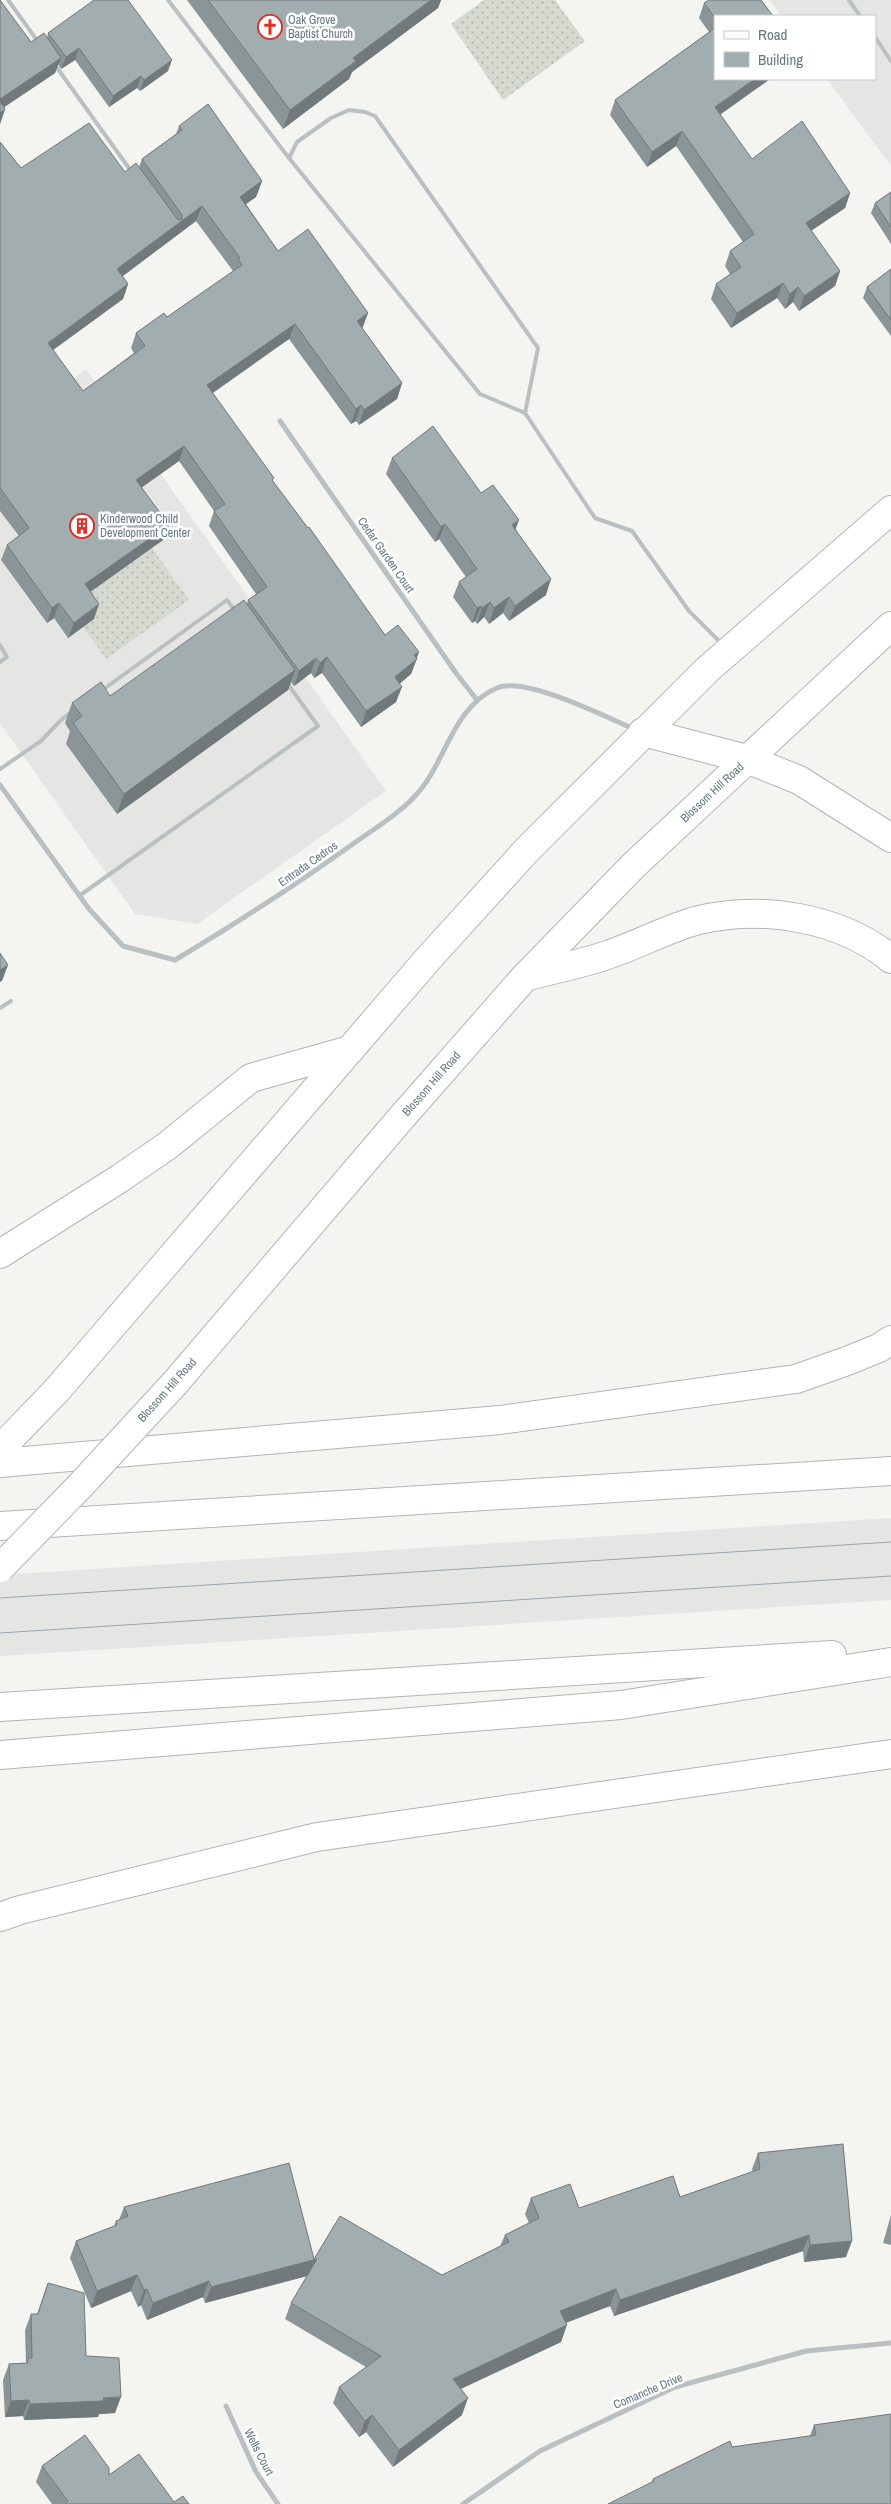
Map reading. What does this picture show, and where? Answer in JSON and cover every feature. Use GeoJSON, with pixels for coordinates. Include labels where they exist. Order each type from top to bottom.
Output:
{"type":"FeatureCollection","features":[{"type":"Feature","properties":{"kind":"main road"},"geometry":{"type":"LineString","coordinates":[[0,1449],[56,1390],[350,1050],[527,850],[643,732],[728,650],[891,510]]}},
{"type":"Feature","properties":{"kind":"main road","name":"Blossom Hill Road"},"geometry":{"type":"LineString","coordinates":[[0,1568],[79,1488],[175,1383],[402,1117],[525,977],[634,865],[891,626]]}},
{"type":"Feature","properties":{"kind":"main road"},"geometry":{"type":"LineString","coordinates":[[643,732],[747,759],[799,780],[891,838]]}},
{"type":"Feature","properties":{"kind":"main road"},"geometry":{"type":"LineString","coordinates":[[525,977],[610,954],[697,921],[726,915],[768,914],[811,920],[856,938],[891,959]]}},
{"type":"Feature","properties":{"kind":"main road"},"geometry":{"type":"LineString","coordinates":[[0,1254],[119,1179],[167,1146],[251,1078],[350,1050]]}},
{"type":"Feature","properties":{"kind":"main road"},"geometry":{"type":"LineString","coordinates":[[0,1463],[500,1420],[796,1379],[879,1348],[891,1340]]}},
{"type":"Feature","properties":{"kind":"main road"},"geometry":{"type":"LineString","coordinates":[[0,1526],[891,1471]]}},
{"type":"Feature","properties":{"kind":"main road"},"geometry":{"type":"LineString","coordinates":[[0,1707],[891,1652]]}},
{"type":"Feature","properties":{"kind":"main road"},"geometry":{"type":"LineString","coordinates":[[0,1755],[621,1705],[891,1662]]}},
{"type":"Feature","properties":{"kind":"main road"},"geometry":{"type":"LineString","coordinates":[[0,1917],[20,1910],[317,1837],[891,1754]]}},
{"type":"Feature","properties":{"kind":"street","name":"Cedar Garden Court"},"geometry":{"type":"LineString","coordinates":[[280,421],[456,674],[477,700]]}},
{"type":"Feature","properties":{"kind":"street","name":"Entrada Cedros"},"geometry":{"type":"LineString","coordinates":[[0,785],[80,896],[123,946],[175,960],[282,895],[390,818],[416,796],[431,777],[453,731],[477,700],[498,687],[522,686],[548,692],[643,732]]}},
{"type":"Feature","properties":{"kind":"street","name":"Comanche Drive"},"geometry":{"type":"LineString","coordinates":[[463,2504],[540,2451],[675,2388],[806,2351],[891,2343]]}},
{"type":"Feature","properties":{"kind":"street","name":"Wells Court"},"geometry":{"type":"LineString","coordinates":[[226,2406],[256,2472],[278,2504]]}},
{"type":"Feature","properties":{"kind":"lane"},"geometry":{"type":"LineString","coordinates":[[8,0],[43,48]]}},
{"type":"Feature","properties":{"kind":"lane"},"geometry":{"type":"LineString","coordinates":[[168,0],[289,158],[480,394],[525,413],[595,518],[632,532],[689,611],[728,650]]}},
{"type":"Feature","properties":{"kind":"lane"},"geometry":{"type":"LineString","coordinates":[[849,0],[859,15]]}},
{"type":"Feature","properties":{"kind":"lane"},"geometry":{"type":"LineString","coordinates":[[876,38],[891,61]]}},
{"type":"Feature","properties":{"kind":"lane"},"geometry":{"type":"LineString","coordinates":[[49,56],[134,176]]}},
{"type":"Feature","properties":{"kind":"lane"},"geometry":{"type":"LineString","coordinates":[[289,158],[297,142],[331,118],[349,110],[365,112],[376,116],[538,348],[525,413]]}},
{"type":"Feature","properties":{"kind":"lane"},"geometry":{"type":"LineString","coordinates":[[100,692],[227,600],[238,616]]}},
{"type":"Feature","properties":{"kind":"lane"},"geometry":{"type":"LineString","coordinates":[[0,645],[7,657],[0,662]]}},
{"type":"Feature","properties":{"kind":"lane"},"geometry":{"type":"LineString","coordinates":[[80,896],[318,726],[284,679]]}},
{"type":"Feature","properties":{"kind":"lane"},"geometry":{"type":"LineString","coordinates":[[0,769],[41,741],[60,720],[76,709]]}},
{"type":"Feature","properties":{"kind":"lane"},"geometry":{"type":"LineString","coordinates":[[0,1008],[10,1001]]}},
{"type":"Feature","properties":{"kind":"shaded area"},"geometry":{"type":"Polygon","coordinates":[[[484,0],[555,0],[585,41],[503,100],[451,24],[484,0]]]}},
{"type":"Feature","properties":{"kind":"shaded area"},"geometry":{"type":"Polygon","coordinates":[[[770,0],[891,0],[891,166],[828,80],[876,80],[876,15],[780,15],[770,0]]]}},
{"type":"Feature","properties":{"kind":"shaded area"},"geometry":{"type":"Polygon","coordinates":[[[86,369],[386,791],[197,924],[135,914],[0,723],[0,432],[86,369]]]}},
{"type":"Feature","properties":{"kind":"shaded area"},"geometry":{"type":"Polygon","coordinates":[[[152,548],[189,600],[106,659],[83,627],[94,620],[79,600],[152,548]]]}},
{"type":"Feature","properties":{"kind":"shaded area"},"geometry":{"type":"Polygon","coordinates":[[[891,1518],[891,1600],[0,1656],[0,1575],[891,1518]]]}},
{"type":"Feature","properties":{"kind":"building"},"geometry":{"type":"Polygon","coordinates":[[[0,0],[31,42],[44,33],[61,58],[0,99],[0,0]]]}},
{"type":"Feature","properties":{"kind":"building"},"geometry":{"type":"Polygon","coordinates":[[[94,0],[128,0],[172,60],[144,80],[141,76],[113,96],[79,48],[66,57],[48,33],[94,0]]]}},
{"type":"Feature","properties":{"kind":"building"},"geometry":{"type":"Polygon","coordinates":[[[208,0],[431,0],[353,58],[356,61],[290,110],[208,0]]]}},
{"type":"Feature","properties":{"kind":"building"},"geometry":{"type":"Polygon","coordinates":[[[709,0],[761,0],[772,15],[714,15],[714,17],[704,3],[709,0]]]}},
{"type":"Feature","properties":{"kind":"building"},"geometry":{"type":"Polygon","coordinates":[[[714,29],[714,80],[754,80],[715,107],[752,159],[802,121],[850,193],[806,223],[840,271],[804,296],[798,287],[790,294],[783,283],[737,313],[716,284],[741,267],[730,251],[754,234],[682,131],[652,152],[615,100],[714,29]]]}},
{"type":"Feature","properties":{"kind":"building"},"geometry":{"type":"Polygon","coordinates":[[[0,101],[5,109],[0,113],[0,101]]]}},
{"type":"Feature","properties":{"kind":"building"},"geometry":{"type":"Polygon","coordinates":[[[208,104],[262,181],[240,197],[278,251],[308,229],[368,313],[357,321],[402,383],[364,410],[361,405],[356,409],[295,324],[207,385],[274,478],[272,480],[309,527],[385,635],[398,625],[419,652],[414,655],[417,659],[395,677],[402,687],[366,711],[327,657],[320,663],[316,658],[299,671],[248,600],[267,587],[214,511],[225,504],[184,446],[136,480],[169,525],[85,584],[99,604],[74,623],[59,603],[52,608],[7,545],[29,528],[0,488],[0,142],[21,168],[89,123],[125,172],[136,163],[178,220],[182,219],[182,215],[142,159],[182,130],[179,126],[208,104]],[[202,206],[117,269],[128,284],[48,343],[83,391],[145,346],[136,333],[164,313],[167,317],[242,265],[238,259],[240,258],[202,206]]]}},
{"type":"Feature","properties":{"kind":"building"},"geometry":{"type":"Polygon","coordinates":[[[891,192],[891,227],[875,203],[891,192]]]}},
{"type":"Feature","properties":{"kind":"building"},"geometry":{"type":"Polygon","coordinates":[[[891,269],[891,320],[867,287],[891,269]]]}},
{"type":"Feature","properties":{"kind":"building"},"geometry":{"type":"Polygon","coordinates":[[[433,426],[481,493],[493,485],[519,520],[512,525],[551,579],[515,606],[509,597],[494,608],[490,602],[482,608],[481,606],[477,608],[459,582],[477,569],[445,524],[441,527],[392,458],[433,426]]]}},
{"type":"Feature","properties":{"kind":"building"},"geometry":{"type":"Polygon","coordinates":[[[244,600],[295,670],[124,794],[73,723],[82,716],[72,703],[101,682],[110,696],[244,600]]]}},
{"type":"Feature","properties":{"kind":"building"},"geometry":{"type":"Polygon","coordinates":[[[0,953],[8,965],[0,970],[0,953]]]}},
{"type":"Feature","properties":{"kind":"building"},"geometry":{"type":"Polygon","coordinates":[[[843,2144],[852,2241],[810,2245],[809,2235],[620,2300],[616,2289],[560,2311],[567,2325],[453,2379],[468,2398],[399,2450],[372,2415],[365,2421],[339,2387],[381,2356],[291,2303],[317,2259],[211,2287],[209,2281],[153,2303],[147,2289],[144,2290],[137,2275],[97,2291],[76,2241],[117,2225],[116,2221],[128,2216],[124,2207],[289,2163],[314,2259],[340,2216],[442,2275],[509,2242],[505,2235],[539,2218],[531,2198],[570,2184],[579,2208],[673,2176],[680,2197],[760,2169],[758,2153],[843,2144]]]}},
{"type":"Feature","properties":{"kind":"building"},"geometry":{"type":"Polygon","coordinates":[[[48,2283],[84,2293],[86,2356],[119,2358],[121,2397],[103,2398],[104,2401],[30,2404],[29,2400],[11,2401],[9,2364],[28,2363],[28,2358],[32,2358],[31,2314],[38,2314],[48,2283]]]}},
{"type":"Feature","properties":{"kind":"building"},"geometry":{"type":"Polygon","coordinates":[[[891,2414],[891,2504],[608,2504],[654,2481],[653,2479],[730,2441],[732,2447],[816,2435],[814,2425],[891,2414]]]}},
{"type":"Feature","properties":{"kind":"building"},"geometry":{"type":"Polygon","coordinates":[[[85,2435],[109,2468],[109,2475],[139,2454],[174,2502],[183,2496],[189,2504],[65,2504],[68,2501],[42,2466],[85,2435]]]}},
{"type":"Feature","properties":{"kind":"tram line"},"geometry":{"type":"LineString","coordinates":[[0,1598],[891,1542]]}},
{"type":"Feature","properties":{"kind":"tram line"},"geometry":{"type":"LineString","coordinates":[[0,1633],[891,1576]]}},
{"type":"Feature","properties":{"kind":"place","name":"Oak Grove Baptist Church"},"geometry":{"type":"Point","coordinates":[270,27]}},
{"type":"Feature","properties":{"kind":"place","name":"Kinderwood Child Development Center"},"geometry":{"type":"Point","coordinates":[82,526]}}]}
